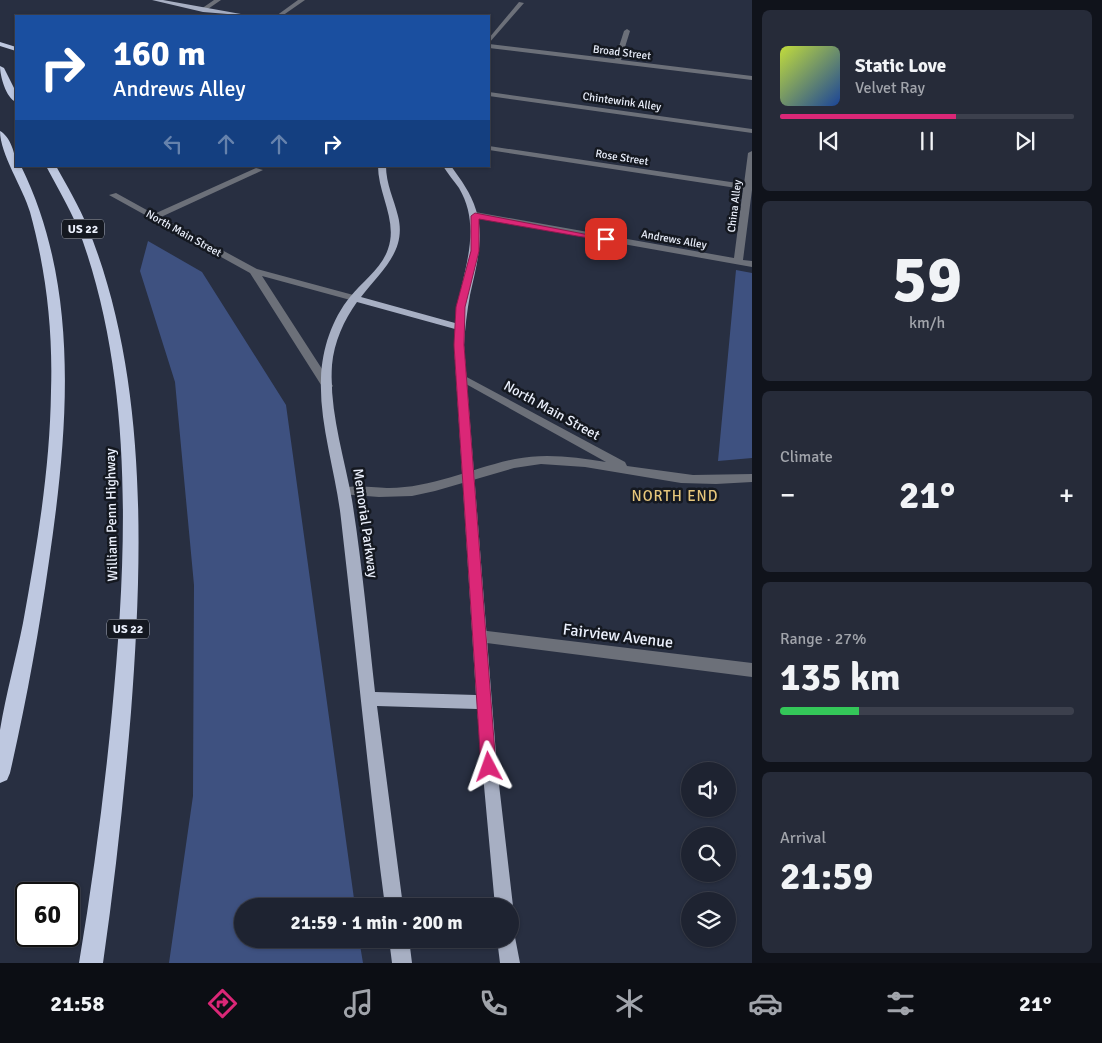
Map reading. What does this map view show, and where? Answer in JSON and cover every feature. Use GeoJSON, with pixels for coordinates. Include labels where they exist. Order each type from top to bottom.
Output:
{"type":"FeatureCollection","features":[{"type":"Feature","properties":{"kind":"highway"},"geometry":{"type":"LineString","coordinates":[[0,44],[15,49]]}},
{"type":"Feature","properties":{"kind":"highway"},"geometry":{"type":"LineString","coordinates":[[0,68],[15,98]]}},
{"type":"Feature","properties":{"kind":"highway","name":"US 22"},"geometry":{"type":"LineString","coordinates":[[0,134],[15,165]]}},
{"type":"Feature","properties":{"kind":"highway","name":"US 22"},"geometry":{"type":"LineString","coordinates":[[0,773],[25,658],[46,535],[57,430],[58,383],[55,316],[41,233],[29,194],[16,167]]}},
{"type":"Feature","properties":{"kind":"highway","name":"William Penn Highway"},"geometry":{"type":"LineString","coordinates":[[52,167],[87,238],[104,296],[120,373],[131,504],[132,554],[125,680],[108,846],[91,963]]}},
{"type":"Feature","properties":{"kind":"main road"},"geometry":{"type":"LineString","coordinates":[[155,0],[203,10],[241,15]]}},
{"type":"Feature","properties":{"kind":"main road","name":"Memorial Parkway"},"geometry":{"type":"LineString","coordinates":[[382,167],[396,223],[393,248],[383,265],[354,298],[335,328],[327,364],[327,386],[344,491],[370,699],[384,837],[393,898]]}},
{"type":"Feature","properties":{"kind":"main road"},"geometry":{"type":"LineString","coordinates":[[448,167],[467,194],[475,216],[475,251],[461,307],[459,326],[461,377],[484,702],[494,825],[503,898]]}},
{"type":"Feature","properties":{"kind":"main road"},"geometry":{"type":"LineString","coordinates":[[354,298],[459,326]]}},
{"type":"Feature","properties":{"kind":"main road"},"geometry":{"type":"LineString","coordinates":[[370,699],[484,702]]}},
{"type":"Feature","properties":{"kind":"main road"},"geometry":{"type":"LineString","coordinates":[[400,948],[402,963]]}},
{"type":"Feature","properties":{"kind":"main road"},"geometry":{"type":"LineString","coordinates":[[508,948],[510,963]]}},
{"type":"Feature","properties":{"kind":"street"},"geometry":{"type":"LineString","coordinates":[[203,10],[218,0]]}},
{"type":"Feature","properties":{"kind":"street"},"geometry":{"type":"LineString","coordinates":[[280,15],[302,0]]}},
{"type":"Feature","properties":{"kind":"street"},"geometry":{"type":"LineString","coordinates":[[490,40],[521,3]]}},
{"type":"Feature","properties":{"kind":"street"},"geometry":{"type":"LineString","coordinates":[[618,62],[627,31]]}},
{"type":"Feature","properties":{"kind":"street","name":"Broad Street"},"geometry":{"type":"LineString","coordinates":[[490,46],[752,78]]}},
{"type":"Feature","properties":{"kind":"street","name":"Chintewink Alley"},"geometry":{"type":"LineString","coordinates":[[490,94],[752,131]]}},
{"type":"Feature","properties":{"kind":"street","name":"Rose Street"},"geometry":{"type":"LineString","coordinates":[[490,148],[750,188]]}},
{"type":"Feature","properties":{"kind":"street","name":"China Alley"},"geometry":{"type":"LineString","coordinates":[[738,262],[750,188],[752,153]]}},
{"type":"Feature","properties":{"kind":"street"},"geometry":{"type":"LineString","coordinates":[[154,217],[259,170]]}},
{"type":"Feature","properties":{"kind":"street","name":"North Main Street"},"geometry":{"type":"LineString","coordinates":[[113,195],[254,271],[354,298]]}},
{"type":"Feature","properties":{"kind":"street","name":"Andrews Alley"},"geometry":{"type":"LineString","coordinates":[[475,216],[752,264]]}},
{"type":"Feature","properties":{"kind":"street"},"geometry":{"type":"LineString","coordinates":[[254,271],[327,386]]}},
{"type":"Feature","properties":{"kind":"street","name":"North Main Street"},"geometry":{"type":"LineString","coordinates":[[461,377],[628,469]]}},
{"type":"Feature","properties":{"kind":"street","name":"North Main Street"},"geometry":{"type":"LineString","coordinates":[[344,491],[386,494],[410,492],[511,464],[544,460],[628,469],[687,479],[752,478]]}},
{"type":"Feature","properties":{"kind":"street","name":"Fairview Avenue"},"geometry":{"type":"LineString","coordinates":[[479,636],[752,670]]}},
{"type":"Feature","properties":{"kind":"shaded area"},"geometry":{"type":"Polygon","coordinates":[[[148,241],[202,272],[286,405],[354,898],[234,898],[234,948],[360,948],[363,963],[169,963],[193,796],[194,585],[175,382],[140,271],[148,241]]]}},
{"type":"Feature","properties":{"kind":"shaded area"},"geometry":{"type":"Polygon","coordinates":[[[736,270],[752,273],[752,458],[718,461],[736,270]]]}},
{"type":"Feature","properties":{"kind":"district","name":"NORTH END"},"geometry":{"type":"Point","coordinates":[675,496]}},
{"type":"Feature","properties":{"kind":"route"},"geometry":{"type":"LineString","coordinates":[[489,767],[459,345],[461,307],[475,251],[475,216],[606,239]]}}]}
